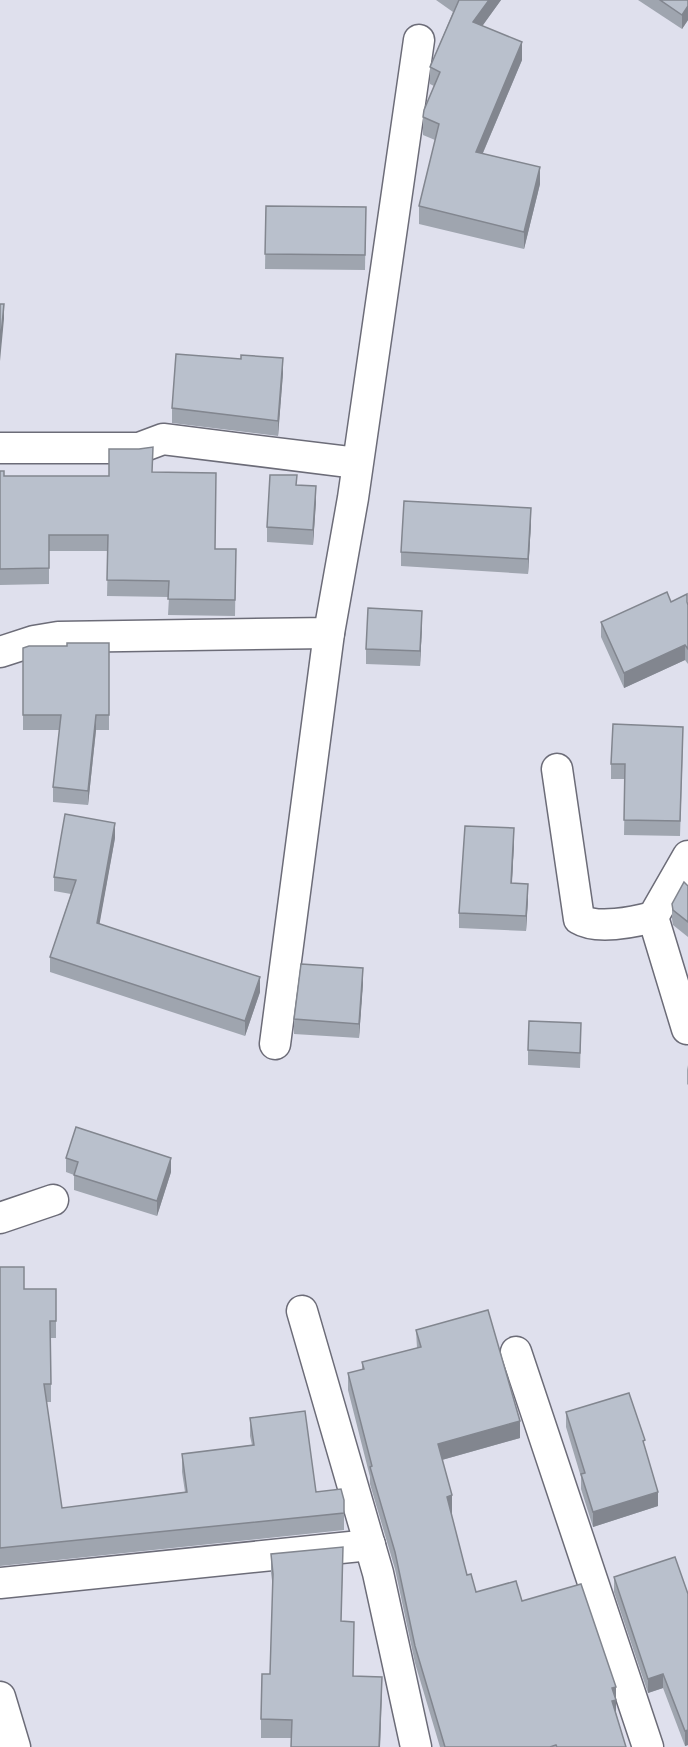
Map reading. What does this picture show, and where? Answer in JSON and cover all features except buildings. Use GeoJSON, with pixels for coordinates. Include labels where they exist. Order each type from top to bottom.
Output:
{"type":"FeatureCollection","features":[{"type":"Feature","properties":{"kind":"street"},"geometry":{"type":"LineString","coordinates":[[275,1044],[330,633],[419,40]]}},
{"type":"Feature","properties":{"kind":"street"},"geometry":{"type":"LineString","coordinates":[[0,448],[151,443],[355,477]]}},
{"type":"Feature","properties":{"kind":"street"},"geometry":{"type":"LineString","coordinates":[[0,652],[34,641],[58,637],[330,633]]}},
{"type":"Feature","properties":{"kind":"street"},"geometry":{"type":"LineString","coordinates":[[557,769],[579,919],[585,923],[642,920],[688,856]]}},
{"type":"Feature","properties":{"kind":"street"},"geometry":{"type":"LineString","coordinates":[[642,920],[687,1029]]}},
{"type":"Feature","properties":{"kind":"street"},"geometry":{"type":"LineString","coordinates":[[0,1218],[53,1200]]}},
{"type":"Feature","properties":{"kind":"street"},"geometry":{"type":"LineString","coordinates":[[302,1311],[378,1573],[416,1747]]}},
{"type":"Feature","properties":{"kind":"street"},"geometry":{"type":"LineString","coordinates":[[516,1352],[648,1747]]}},
{"type":"Feature","properties":{"kind":"street"},"geometry":{"type":"LineString","coordinates":[[0,1583],[370,1545]]}},
{"type":"Feature","properties":{"kind":"street"},"geometry":{"type":"LineString","coordinates":[[0,1697],[15,1747]]}}]}
